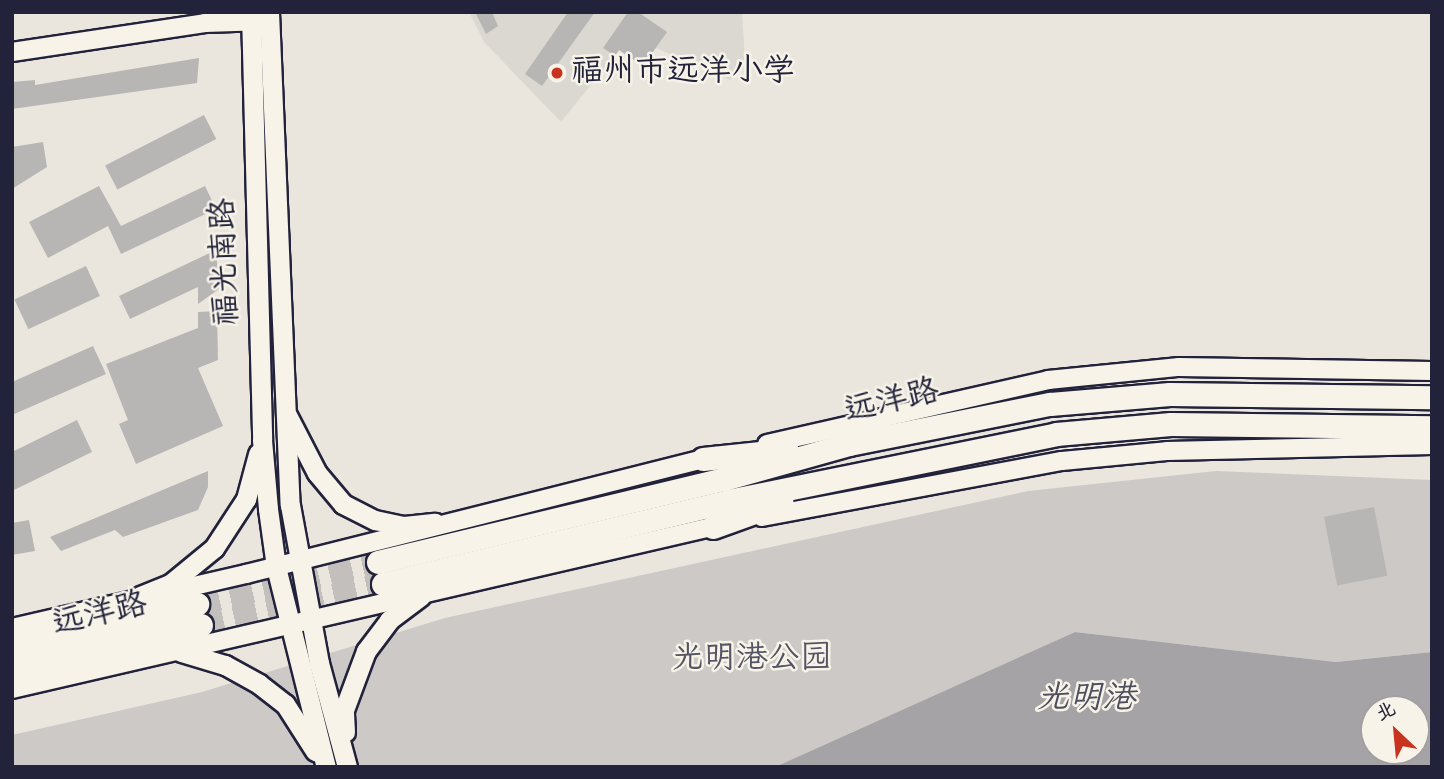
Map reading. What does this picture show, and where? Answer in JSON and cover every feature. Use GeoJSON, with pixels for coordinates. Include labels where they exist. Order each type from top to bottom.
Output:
{"type":"FeatureCollection","features":[{"type":"Feature","properties":{"kind":"highway","name":"远洋路"},"geometry":{"type":"LineString","coordinates":[[1432,397],[1245,393],[1090,401],[947,422],[849,444],[381,573],[1056,434],[1146,426],[1281,423],[1432,427]]}},
{"type":"Feature","properties":{"kind":"highway"},"geometry":{"type":"LineString","coordinates":[[703,459],[849,444]]}},
{"type":"Feature","properties":{"kind":"highway"},"geometry":{"type":"LineString","coordinates":[[713,527],[857,474]]}},
{"type":"Feature","properties":{"kind":"highway","name":"远洋路"},"geometry":{"type":"LineString","coordinates":[[12,646],[199,615],[12,669]]}},
{"type":"Feature","properties":{"kind":"main road"},"geometry":{"type":"LineString","coordinates":[[12,51],[260,17]]}},
{"type":"Feature","properties":{"kind":"main road","name":"福光南路"},"geometry":{"type":"LineString","coordinates":[[260,17],[290,505],[310,622],[346,764]]}},
{"type":"Feature","properties":{"kind":"main road","name":"福光南路"},"geometry":{"type":"LineString","coordinates":[[260,17],[262,440],[268,509],[276,567],[326,767]]}},
{"type":"Feature","properties":{"kind":"main road"},"geometry":{"type":"LineString","coordinates":[[12,628],[140,596],[276,567],[435,523],[1048,380],[1179,367],[1432,371]]}},
{"type":"Feature","properties":{"kind":"main road"},"geometry":{"type":"LineString","coordinates":[[283,408],[317,473],[343,504],[384,522],[435,523]]}},
{"type":"Feature","properties":{"kind":"main road"},"geometry":{"type":"LineString","coordinates":[[140,596],[170,584],[214,548],[246,499],[262,440]]}},
{"type":"Feature","properties":{"kind":"main road"},"geometry":{"type":"LineString","coordinates":[[12,689],[290,627],[713,527],[1062,461],[1167,451],[1432,445]]}},
{"type":"Feature","properties":{"kind":"main road"},"geometry":{"type":"LineString","coordinates":[[346,764],[344,710],[362,660],[389,620],[421,596]]}},
{"type":"Feature","properties":{"kind":"main road"},"geometry":{"type":"LineString","coordinates":[[181,652],[225,665],[259,684],[285,704],[326,767]]}},
{"type":"Feature","properties":{"kind":"shaded area","name":"福州市远洋小学"},"geometry":{"type":"Polygon","coordinates":[[[469,12],[742,12],[745,61],[730,80],[656,48],[643,66],[619,50],[561,122],[484,42],[469,12]]]}},
{"type":"Feature","properties":{"kind":"green space","name":"光明港公园"},"geometry":{"type":"Polygon","coordinates":[[[1216,471],[1432,480],[1432,652],[1336,662],[1075,632],[775,767],[12,767],[12,735],[202,692],[445,618],[1028,491],[1216,471]]]}},
{"type":"Feature","properties":{"kind":"water","name":"光明港"},"geometry":{"type":"Polygon","coordinates":[[[1075,632],[1336,662],[1432,652],[1432,767],[775,767],[1075,632]]]}},
{"type":"Feature","properties":{"kind":"building"},"geometry":{"type":"Polygon","coordinates":[[[475,12],[492,12],[498,26],[486,34],[475,12]]]}},
{"type":"Feature","properties":{"kind":"building"},"geometry":{"type":"Polygon","coordinates":[[[568,12],[595,12],[542,86],[525,74],[568,12]]]}},
{"type":"Feature","properties":{"kind":"building"},"geometry":{"type":"Polygon","coordinates":[[[628,12],[638,12],[667,32],[643,66],[619,50],[615,56],[603,48],[628,12]]]}},
{"type":"Feature","properties":{"kind":"building"},"geometry":{"type":"Polygon","coordinates":[[[199,58],[197,83],[12,109],[12,82],[35,80],[35,85],[199,58]]]}},
{"type":"Feature","properties":{"kind":"building"},"geometry":{"type":"Polygon","coordinates":[[[204,115],[216,139],[117,189],[105,165],[204,115]]]}},
{"type":"Feature","properties":{"kind":"building"},"geometry":{"type":"Polygon","coordinates":[[[43,142],[47,167],[12,189],[12,147],[43,142]]]}},
{"type":"Feature","properties":{"kind":"building"},"geometry":{"type":"Polygon","coordinates":[[[99,186],[121,226],[205,186],[216,209],[121,254],[108,226],[48,258],[29,222],[99,186]]]}},
{"type":"Feature","properties":{"kind":"building"},"geometry":{"type":"Polygon","coordinates":[[[216,250],[219,289],[198,304],[198,287],[130,319],[119,296],[216,250]]]}},
{"type":"Feature","properties":{"kind":"building"},"geometry":{"type":"Polygon","coordinates":[[[86,266],[100,296],[28,329],[14,299],[86,266]]]}},
{"type":"Feature","properties":{"kind":"building"},"geometry":{"type":"Polygon","coordinates":[[[217,311],[218,360],[198,368],[223,426],[136,464],[119,424],[128,420],[106,364],[198,328],[198,312],[217,311]]]}},
{"type":"Feature","properties":{"kind":"building"},"geometry":{"type":"Polygon","coordinates":[[[93,346],[106,374],[12,415],[12,382],[93,346]]]}},
{"type":"Feature","properties":{"kind":"building"},"geometry":{"type":"Polygon","coordinates":[[[77,420],[92,452],[12,491],[12,452],[77,420]]]}},
{"type":"Feature","properties":{"kind":"building"},"geometry":{"type":"Polygon","coordinates":[[[208,471],[208,487],[198,510],[123,537],[115,530],[61,551],[50,537],[208,471]]]}},
{"type":"Feature","properties":{"kind":"building"},"geometry":{"type":"Polygon","coordinates":[[[1374,507],[1387,576],[1337,585],[1324,517],[1374,507]]]}},
{"type":"Feature","properties":{"kind":"building"},"geometry":{"type":"Polygon","coordinates":[[[29,520],[35,551],[12,555],[12,523],[29,520]]]}},
{"type":"Feature","properties":{"kind":"tunnel"},"geometry":{"type":"LineString","coordinates":[[197,604],[378,562]]}},
{"type":"Feature","properties":{"kind":"tunnel"},"geometry":{"type":"LineString","coordinates":[[201,625],[383,584]]}},
{"type":"Feature","properties":{"kind":"place","name":"福州市远洋小学"},"geometry":{"type":"Point","coordinates":[557,73]}}]}
